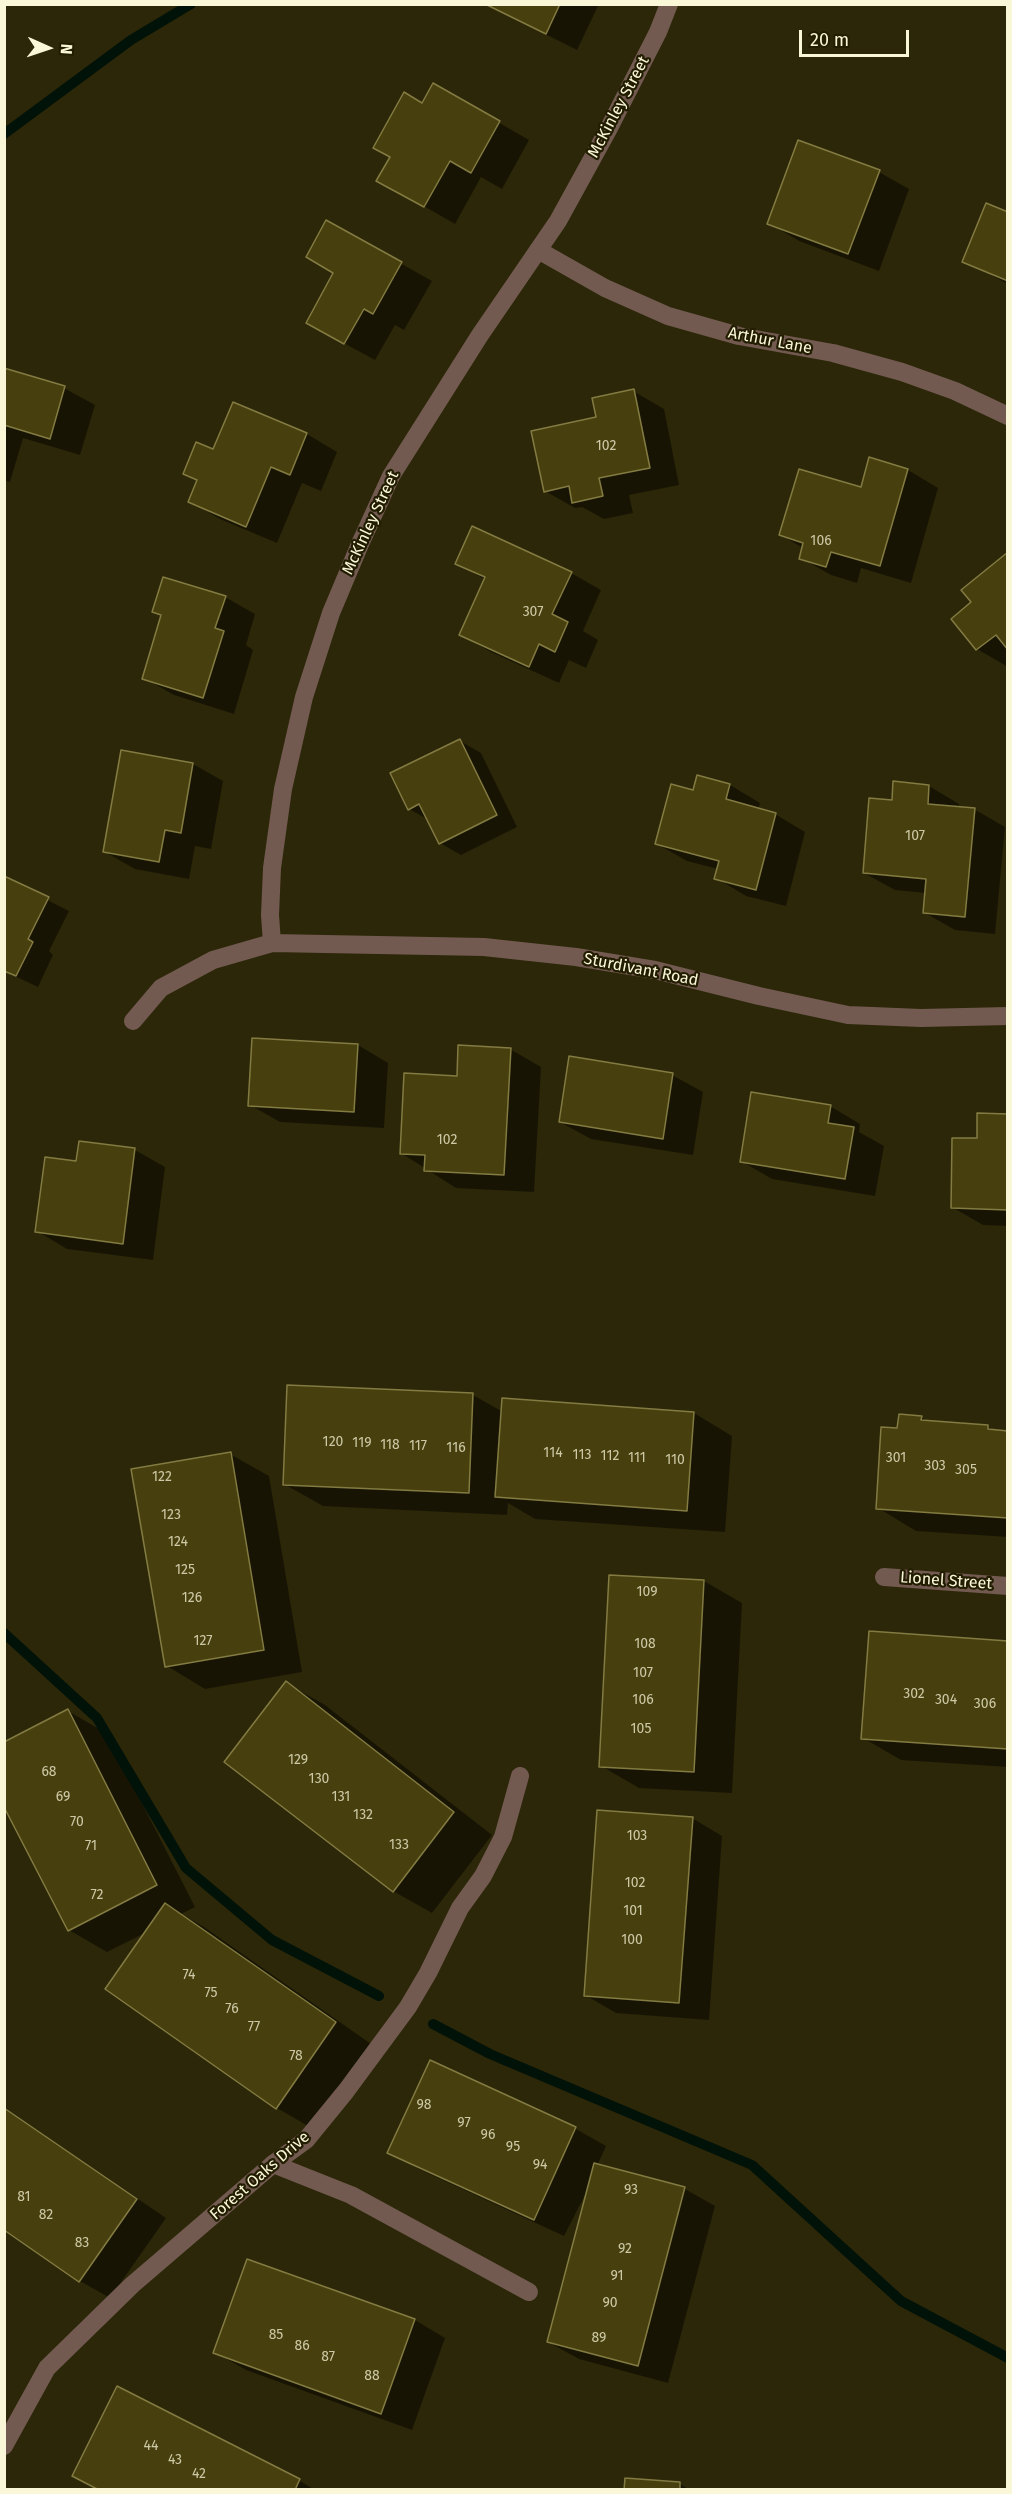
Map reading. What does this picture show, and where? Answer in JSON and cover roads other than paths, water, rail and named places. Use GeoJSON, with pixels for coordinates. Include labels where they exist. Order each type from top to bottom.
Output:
{"type":"FeatureCollection","features":[{"type":"Feature","properties":{"kind":"street","name":"McKinley Street"},"geometry":{"type":"LineString","coordinates":[[272,943],[270,915],[272,868],[283,789],[304,697],[331,613],[391,476],[480,335],[558,221],[608,130],[658,32],[669,4]]}},
{"type":"Feature","properties":{"kind":"street","name":"Arthur Lane"},"geometry":{"type":"LineString","coordinates":[[538,250],[605,288],[668,316],[739,336],[833,353],[902,372],[955,391],[1008,417]]}},
{"type":"Feature","properties":{"kind":"street","name":"Sturdivant Road"},"geometry":{"type":"LineString","coordinates":[[272,943],[484,947],[576,957],[655,970],[759,996],[848,1014],[921,1018],[1008,1016]]}},
{"type":"Feature","properties":{"kind":"street"},"geometry":{"type":"LineString","coordinates":[[133,1021],[160,988],[213,960],[272,943]]}},
{"type":"Feature","properties":{"kind":"street","name":"Lionel Street"},"geometry":{"type":"LineString","coordinates":[[884,1577],[1008,1586]]}},
{"type":"Feature","properties":{"kind":"street","name":"Forest Oaks Drive"},"geometry":{"type":"LineString","coordinates":[[4,2446],[47,2368],[132,2285],[273,2164],[306,2140],[408,2007],[428,1973],[460,1908],[483,1876],[503,1837],[520,1776]]}},
{"type":"Feature","properties":{"kind":"street"},"geometry":{"type":"LineString","coordinates":[[273,2164],[351,2195],[528,2292]]}},
{"type":"Feature","properties":{"kind":"waterway"},"geometry":{"type":"LineString","coordinates":[[4,134],[131,40],[191,4]]}},
{"type":"Feature","properties":{"kind":"waterway"},"geometry":{"type":"LineString","coordinates":[[4,1633],[97,1718],[186,1868],[272,1940],[379,1996]]}},
{"type":"Feature","properties":{"kind":"waterway"},"geometry":{"type":"LineString","coordinates":[[433,2024],[490,2054],[752,2165],[901,2301],[1008,2358]]}}]}
